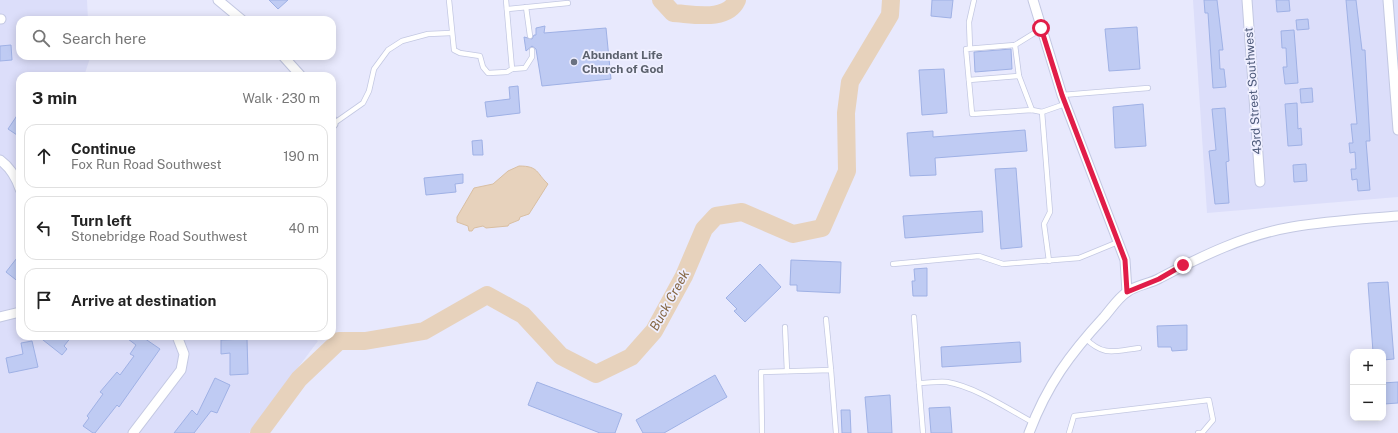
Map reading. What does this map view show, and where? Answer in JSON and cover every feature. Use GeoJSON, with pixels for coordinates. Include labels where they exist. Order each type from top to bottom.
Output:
{"type":"FeatureCollection","features":[{"type":"Feature","properties":{"kind":"street"},"geometry":{"type":"LineString","coordinates":[[218,0],[237,16]]}},
{"type":"Feature","properties":{"kind":"street"},"geometry":{"type":"LineString","coordinates":[[1033,0],[1065,104],[1125,260],[1127,292]]}},
{"type":"Feature","properties":{"kind":"street","name":"43rd Street Southwest"},"geometry":{"type":"LineString","coordinates":[[1246,0],[1260,182]]}},
{"type":"Feature","properties":{"kind":"street"},"geometry":{"type":"LineString","coordinates":[[1388,0],[1398,130]]}},
{"type":"Feature","properties":{"kind":"street"},"geometry":{"type":"LineString","coordinates":[[287,60],[297,72]]}},
{"type":"Feature","properties":{"kind":"street"},"geometry":{"type":"LineString","coordinates":[[0,160],[8,166],[16,178]]}},
{"type":"Feature","properties":{"kind":"street"},"geometry":{"type":"LineString","coordinates":[[1029,433],[1060,369],[1085,338],[1127,292],[1159,279],[1183,265],[1226,245],[1270,232],[1293,226],[1398,216]]}},
{"type":"Feature","properties":{"kind":"street"},"geometry":{"type":"LineString","coordinates":[[0,317],[16,313]]}},
{"type":"Feature","properties":{"kind":"street"},"geometry":{"type":"LineString","coordinates":[[133,433],[181,370],[184,354],[179,340]]}},
{"type":"Feature","properties":{"kind":"lane"},"geometry":{"type":"LineString","coordinates":[[449,0],[451,33],[454,50],[460,53],[480,56],[483,67],[488,73],[508,72],[512,69],[525,68],[532,57],[532,50]]}},
{"type":"Feature","properties":{"kind":"lane"},"geometry":{"type":"LineString","coordinates":[[506,0],[512,69]]}},
{"type":"Feature","properties":{"kind":"lane"},"geometry":{"type":"LineString","coordinates":[[970,48],[969,22],[974,0]]}},
{"type":"Feature","properties":{"kind":"lane"},"geometry":{"type":"LineString","coordinates":[[507,9],[568,3]]}},
{"type":"Feature","properties":{"kind":"lane"},"geometry":{"type":"LineString","coordinates":[[526,7],[530,36]]}},
{"type":"Feature","properties":{"kind":"lane"},"geometry":{"type":"LineString","coordinates":[[1041,28],[1016,45],[966,49],[972,114],[1032,110],[1042,112],[1065,104]]}},
{"type":"Feature","properties":{"kind":"lane"},"geometry":{"type":"LineString","coordinates":[[336,120],[363,103],[369,91],[374,69],[388,50],[402,41],[428,34],[451,33]]}},
{"type":"Feature","properties":{"kind":"lane"},"geometry":{"type":"LineString","coordinates":[[1016,45],[1019,76],[1032,110]]}},
{"type":"Feature","properties":{"kind":"lane"},"geometry":{"type":"LineString","coordinates":[[969,80],[1019,76]]}},
{"type":"Feature","properties":{"kind":"lane"},"geometry":{"type":"LineString","coordinates":[[1062,95],[1148,88]]}},
{"type":"Feature","properties":{"kind":"lane"},"geometry":{"type":"LineString","coordinates":[[1042,112],[1050,212],[1044,224],[1048,261]]}},
{"type":"Feature","properties":{"kind":"lane"},"geometry":{"type":"LineString","coordinates":[[893,264],[979,256],[1003,264],[1079,258],[1118,242]]}},
{"type":"Feature","properties":{"kind":"lane"},"geometry":{"type":"LineString","coordinates":[[914,317],[923,433]]}},
{"type":"Feature","properties":{"kind":"lane"},"geometry":{"type":"LineString","coordinates":[[826,319],[836,433]]}},
{"type":"Feature","properties":{"kind":"lane"},"geometry":{"type":"LineString","coordinates":[[785,327],[787,371]]}},
{"type":"Feature","properties":{"kind":"lane"},"geometry":{"type":"LineString","coordinates":[[1085,338],[1094,347],[1105,352],[1139,348]]}},
{"type":"Feature","properties":{"kind":"lane"},"geometry":{"type":"LineString","coordinates":[[762,433],[761,372],[831,370]]}},
{"type":"Feature","properties":{"kind":"lane"},"geometry":{"type":"LineString","coordinates":[[919,383],[948,382],[980,393],[1034,423]]}},
{"type":"Feature","properties":{"kind":"lane"},"geometry":{"type":"LineString","coordinates":[[1068,433],[1074,416],[1209,400],[1213,420],[1202,432],[1198,433]]}},
{"type":"Feature","properties":{"kind":"shaded area"},"geometry":{"type":"Polygon","coordinates":[[[0,0],[87,0],[88,16],[16,16],[16,60],[89,60],[85,72],[16,72],[16,340],[318,341],[249,433],[0,433],[0,0]]]}},
{"type":"Feature","properties":{"kind":"shaded area"},"geometry":{"type":"Polygon","coordinates":[[[1193,0],[1398,0],[1398,197],[1207,213],[1193,0]]]}},
{"type":"Feature","properties":{"kind":"shaded area"},"geometry":{"type":"Polygon","coordinates":[[[519,166],[534,169],[548,184],[529,214],[520,217],[519,220],[509,224],[508,226],[486,228],[483,226],[474,228],[472,231],[469,231],[468,226],[457,222],[457,217],[474,188],[493,184],[508,171],[519,166]]]}},
{"type":"Feature","properties":{"kind":"building"},"geometry":{"type":"Polygon","coordinates":[[[269,0],[288,0],[278,9],[269,0]]]}},
{"type":"Feature","properties":{"kind":"building"},"geometry":{"type":"Polygon","coordinates":[[[932,0],[953,0],[951,18],[931,16],[932,0]]]}},
{"type":"Feature","properties":{"kind":"building"},"geometry":{"type":"Polygon","coordinates":[[[1204,0],[1217,0],[1223,50],[1219,50],[1220,69],[1224,69],[1226,87],[1213,88],[1208,13],[1205,13],[1204,0]]]}},
{"type":"Feature","properties":{"kind":"building"},"geometry":{"type":"Polygon","coordinates":[[[1276,0],[1289,0],[1290,11],[1277,12],[1276,0]]]}},
{"type":"Feature","properties":{"kind":"building"},"geometry":{"type":"Polygon","coordinates":[[[1346,0],[1356,0],[1362,50],[1365,50],[1370,141],[1366,141],[1370,190],[1358,191],[1357,179],[1352,180],[1351,169],[1356,169],[1355,152],[1350,153],[1349,143],[1353,143],[1351,124],[1357,124],[1346,0]]]}},
{"type":"Feature","properties":{"kind":"building"},"geometry":{"type":"Polygon","coordinates":[[[1308,19],[1309,29],[1297,30],[1296,20],[1308,19]]]}},
{"type":"Feature","properties":{"kind":"building","name":"Abundant Life Church of God"},"geometry":{"type":"Polygon","coordinates":[[[545,26],[544,33],[606,28],[611,79],[542,86],[536,49],[532,46],[526,51],[524,37],[532,39],[534,35],[536,35],[536,28],[545,26]]]}},
{"type":"Feature","properties":{"kind":"building"},"geometry":{"type":"Polygon","coordinates":[[[1137,27],[1140,69],[1109,71],[1105,29],[1137,27]]]}},
{"type":"Feature","properties":{"kind":"building"},"geometry":{"type":"Polygon","coordinates":[[[1294,30],[1298,83],[1285,84],[1283,67],[1287,67],[1286,48],[1282,48],[1281,31],[1294,30]]]}},
{"type":"Feature","properties":{"kind":"building"},"geometry":{"type":"Polygon","coordinates":[[[11,45],[12,60],[0,61],[0,46],[11,45]]]}},
{"type":"Feature","properties":{"kind":"building"},"geometry":{"type":"Polygon","coordinates":[[[1011,49],[1012,69],[975,72],[974,52],[1011,49]]]}},
{"type":"Feature","properties":{"kind":"building"},"geometry":{"type":"Polygon","coordinates":[[[944,69],[947,113],[922,115],[919,70],[944,69]]]}},
{"type":"Feature","properties":{"kind":"building"},"geometry":{"type":"Polygon","coordinates":[[[518,86],[520,113],[487,117],[485,102],[510,99],[509,87],[518,86]]]}},
{"type":"Feature","properties":{"kind":"building"},"geometry":{"type":"Polygon","coordinates":[[[1312,88],[1313,102],[1301,103],[1300,89],[1312,88]]]}},
{"type":"Feature","properties":{"kind":"building"},"geometry":{"type":"Polygon","coordinates":[[[1297,103],[1298,129],[1301,128],[1302,145],[1288,146],[1285,104],[1297,103]]]}},
{"type":"Feature","properties":{"kind":"building"},"geometry":{"type":"Polygon","coordinates":[[[1143,104],[1146,146],[1115,148],[1113,107],[1143,104]]]}},
{"type":"Feature","properties":{"kind":"building"},"geometry":{"type":"Polygon","coordinates":[[[1225,108],[1229,161],[1226,162],[1229,203],[1215,204],[1209,151],[1216,150],[1212,109],[1225,108]]]}},
{"type":"Feature","properties":{"kind":"building"},"geometry":{"type":"Polygon","coordinates":[[[16,117],[16,134],[8,129],[16,117]]]}},
{"type":"Feature","properties":{"kind":"building"},"geometry":{"type":"Polygon","coordinates":[[[1025,130],[1027,151],[935,158],[936,175],[910,176],[907,133],[933,131],[933,137],[1025,130]]]}},
{"type":"Feature","properties":{"kind":"building"},"geometry":{"type":"Polygon","coordinates":[[[482,140],[483,155],[473,155],[472,141],[482,140]]]}},
{"type":"Feature","properties":{"kind":"building"},"geometry":{"type":"Polygon","coordinates":[[[1306,164],[1307,181],[1294,182],[1293,165],[1306,164]]]}},
{"type":"Feature","properties":{"kind":"building"},"geometry":{"type":"Polygon","coordinates":[[[1016,168],[1022,247],[1001,249],[995,169],[1016,168]]]}},
{"type":"Feature","properties":{"kind":"building"},"geometry":{"type":"Polygon","coordinates":[[[463,174],[463,183],[455,184],[456,192],[426,195],[424,178],[463,174]]]}},
{"type":"Feature","properties":{"kind":"building"},"geometry":{"type":"Polygon","coordinates":[[[982,211],[983,232],[905,238],[903,216],[982,211]]]}},
{"type":"Feature","properties":{"kind":"building"},"geometry":{"type":"Polygon","coordinates":[[[16,259],[16,280],[6,272],[16,259]]]}},
{"type":"Feature","properties":{"kind":"building"},"geometry":{"type":"Polygon","coordinates":[[[791,260],[841,262],[840,293],[797,291],[797,285],[790,285],[791,260]]]}},
{"type":"Feature","properties":{"kind":"building"},"geometry":{"type":"Polygon","coordinates":[[[760,264],[781,287],[745,322],[734,311],[737,309],[726,298],[760,264]]]}},
{"type":"Feature","properties":{"kind":"building"},"geometry":{"type":"Polygon","coordinates":[[[927,268],[927,296],[913,296],[912,281],[915,281],[914,269],[927,268]]]}},
{"type":"Feature","properties":{"kind":"building"},"geometry":{"type":"Polygon","coordinates":[[[1388,282],[1394,359],[1386,360],[1386,349],[1373,349],[1368,283],[1388,282]]]}},
{"type":"Feature","properties":{"kind":"building"},"geometry":{"type":"Polygon","coordinates":[[[1187,325],[1187,350],[1172,351],[1171,347],[1158,347],[1157,326],[1187,325]]]}},
{"type":"Feature","properties":{"kind":"building"},"geometry":{"type":"Polygon","coordinates":[[[43,340],[69,340],[64,346],[67,349],[62,355],[43,340]]]}},
{"type":"Feature","properties":{"kind":"building"},"geometry":{"type":"Polygon","coordinates":[[[129,340],[147,340],[160,349],[119,407],[117,405],[95,433],[93,433],[83,426],[89,418],[87,416],[103,394],[100,392],[117,372],[120,375],[134,356],[130,354],[136,345],[129,340]]]}},
{"type":"Feature","properties":{"kind":"building"},"geometry":{"type":"Polygon","coordinates":[[[221,340],[247,340],[248,374],[230,375],[230,353],[221,354],[221,340]]]}},
{"type":"Feature","properties":{"kind":"building"},"geometry":{"type":"Polygon","coordinates":[[[32,341],[38,367],[9,373],[6,358],[23,354],[21,343],[32,341]]]}},
{"type":"Feature","properties":{"kind":"building"},"geometry":{"type":"Polygon","coordinates":[[[1020,342],[1021,362],[942,367],[941,347],[1020,342]]]}},
{"type":"Feature","properties":{"kind":"building"},"geometry":{"type":"Polygon","coordinates":[[[715,375],[727,397],[664,433],[643,433],[636,420],[715,375]]]}},
{"type":"Feature","properties":{"kind":"building"},"geometry":{"type":"Polygon","coordinates":[[[215,378],[230,385],[217,413],[211,411],[194,433],[174,433],[192,410],[197,415],[215,378]]]}},
{"type":"Feature","properties":{"kind":"building"},"geometry":{"type":"Polygon","coordinates":[[[537,382],[622,414],[615,433],[600,433],[528,405],[537,382]]]}},
{"type":"Feature","properties":{"kind":"building"},"geometry":{"type":"Polygon","coordinates":[[[1398,382],[1398,403],[1386,404],[1386,383],[1398,382]]]}},
{"type":"Feature","properties":{"kind":"building"},"geometry":{"type":"Polygon","coordinates":[[[890,395],[892,433],[868,433],[865,397],[890,395]]]}},
{"type":"Feature","properties":{"kind":"building"},"geometry":{"type":"Polygon","coordinates":[[[950,407],[952,433],[931,433],[929,408],[950,407]]]}},
{"type":"Feature","properties":{"kind":"building"},"geometry":{"type":"Polygon","coordinates":[[[841,410],[850,410],[851,433],[842,433],[841,410]]]}},
{"type":"Feature","properties":{"kind":"waterway","name":"Buck Creek"},"geometry":{"type":"LineString","coordinates":[[661,0],[673,13],[699,15],[718,14],[726,11],[732,7],[737,0]]}},
{"type":"Feature","properties":{"kind":"waterway","name":"Buck Creek"},"geometry":{"type":"LineString","coordinates":[[259,433],[299,379],[339,341],[365,341],[424,331],[487,295],[523,315],[561,356],[596,374],[631,357],[654,331],[684,276],[704,229],[716,216],[742,212],[793,234],[822,228],[847,171],[846,113],[850,82],[890,15],[891,0]]}},
{"type":"Feature","properties":{"kind":"place","name":"Abundant Life Church of God"},"geometry":{"type":"Point","coordinates":[574,62]}},
{"type":"Feature","properties":{"kind":"route"},"geometry":{"type":"LineString","coordinates":[[1041,28],[1062,95],[1125,260],[1127,292],[1159,279],[1183,265]]}}]}
